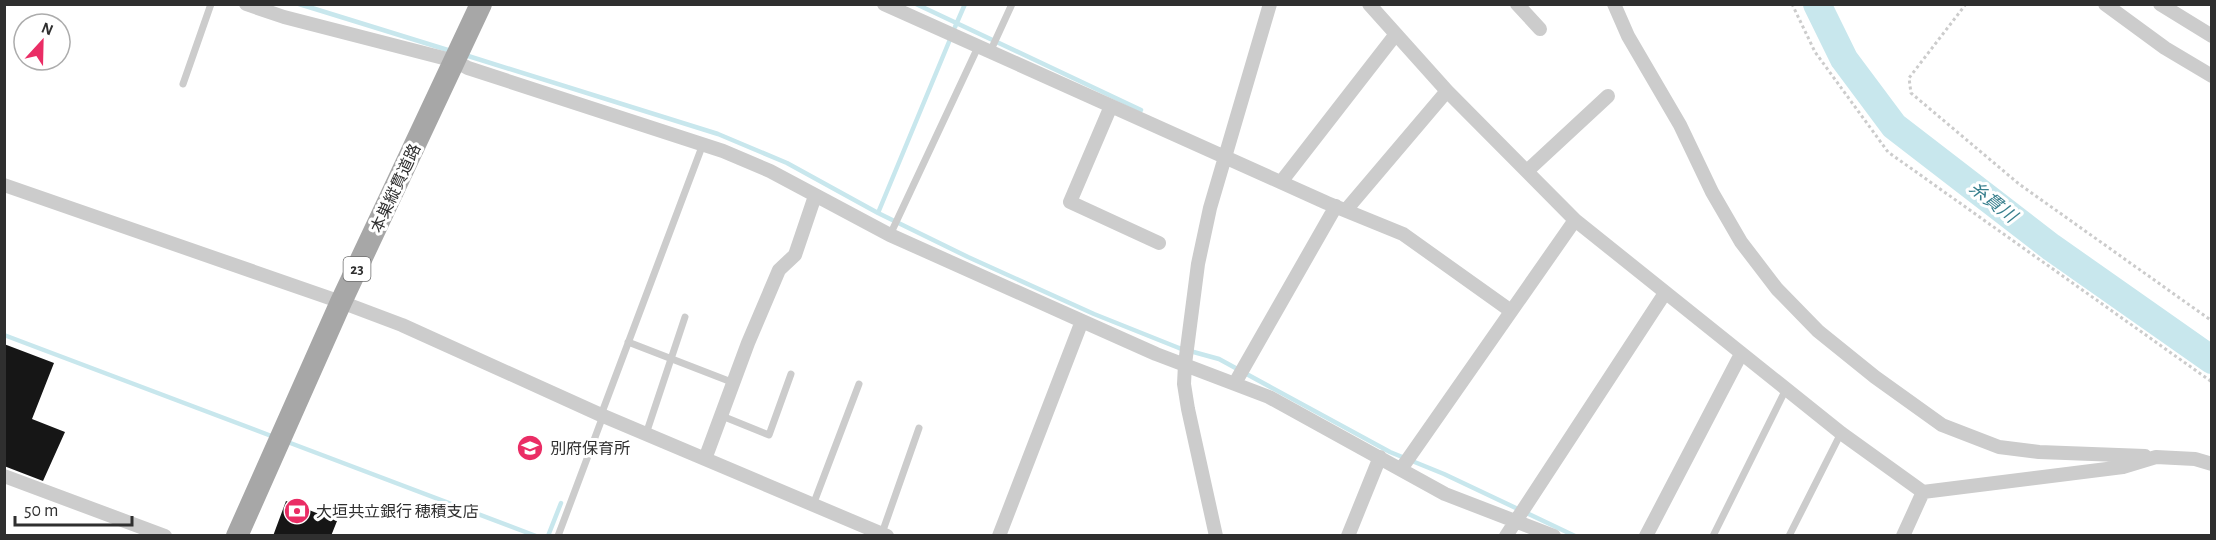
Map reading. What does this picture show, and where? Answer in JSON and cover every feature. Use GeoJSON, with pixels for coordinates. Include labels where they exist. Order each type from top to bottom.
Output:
{"type":"FeatureCollection","features":[{"type":"Feature","properties":{"kind":"main road","name":"本巣縦貫道路"},"geometry":{"type":"LineString","coordinates":[[462,65],[481,4]]}},
{"type":"Feature","properties":{"kind":"main road","name":"本巣縦貫道路"},"geometry":{"type":"LineString","coordinates":[[237,536],[462,65],[497,4]]}},
{"type":"Feature","properties":{"kind":"main road","name":"本巣縦貫道路"},"geometry":{"type":"LineString","coordinates":[[253,536],[348,305]]}},
{"type":"Feature","properties":{"kind":"street"},"geometry":{"type":"LineString","coordinates":[[246,4],[284,17],[462,65],[703,144],[770,171],[890,236],[1156,354],[1269,397],[1445,494],[1554,536]]}},
{"type":"Feature","properties":{"kind":"street"},"geometry":{"type":"LineString","coordinates":[[884,4],[1281,182],[1403,234],[1511,311]]}},
{"type":"Feature","properties":{"kind":"street"},"geometry":{"type":"LineString","coordinates":[[1216,536],[1188,409],[1184,384],[1185,364],[1198,264],[1210,208],[1270,4]]}},
{"type":"Feature","properties":{"kind":"street"},"geometry":{"type":"LineString","coordinates":[[1369,4],[1447,91],[1575,220],[1840,432],[1923,492],[2122,466],[2156,457]]}},
{"type":"Feature","properties":{"kind":"street"},"geometry":{"type":"LineString","coordinates":[[1517,4],[1540,29]]}},
{"type":"Feature","properties":{"kind":"street"},"geometry":{"type":"LineString","coordinates":[[1614,4],[1628,36],[1680,125],[1712,192],[1741,242],[1777,290],[1818,331],[1875,377],[1942,425],[1998,447],[2039,452],[2195,459],[2211,464]]}},
{"type":"Feature","properties":{"kind":"street"},"geometry":{"type":"LineString","coordinates":[[2105,4],[2165,48],[2211,76]]}},
{"type":"Feature","properties":{"kind":"street"},"geometry":{"type":"LineString","coordinates":[[2160,4],[2211,36]]}},
{"type":"Feature","properties":{"kind":"street"},"geometry":{"type":"LineString","coordinates":[[1281,182],[1396,34]]}},
{"type":"Feature","properties":{"kind":"street"},"geometry":{"type":"LineString","coordinates":[[1234,383],[1341,208],[1447,91]]}},
{"type":"Feature","properties":{"kind":"street"},"geometry":{"type":"LineString","coordinates":[[1527,171],[1608,96]]}},
{"type":"Feature","properties":{"kind":"street"},"geometry":{"type":"LineString","coordinates":[[1111,106],[1070,202],[1159,243]]}},
{"type":"Feature","properties":{"kind":"street"},"geometry":{"type":"LineString","coordinates":[[4,185],[402,326],[602,416],[883,535]]}},
{"type":"Feature","properties":{"kind":"street"},"geometry":{"type":"LineString","coordinates":[[705,459],[748,343],[779,270],[795,255],[815,196]]}},
{"type":"Feature","properties":{"kind":"street"},"geometry":{"type":"LineString","coordinates":[[1401,469],[1575,220]]}},
{"type":"Feature","properties":{"kind":"street"},"geometry":{"type":"LineString","coordinates":[[1506,536],[1665,293]]}},
{"type":"Feature","properties":{"kind":"street"},"geometry":{"type":"LineString","coordinates":[[999,536],[1082,321]]}},
{"type":"Feature","properties":{"kind":"street"},"geometry":{"type":"LineString","coordinates":[[1646,536],[1741,354]]}},
{"type":"Feature","properties":{"kind":"street"},"geometry":{"type":"LineString","coordinates":[[1348,536],[1380,457]]}},
{"type":"Feature","properties":{"kind":"street"},"geometry":{"type":"LineString","coordinates":[[4,476],[165,536]]}},
{"type":"Feature","properties":{"kind":"street"},"geometry":{"type":"LineString","coordinates":[[1903,536],[1923,492]]}},
{"type":"Feature","properties":{"kind":"lane"},"geometry":{"type":"LineString","coordinates":[[183,84],[211,4]]}},
{"type":"Feature","properties":{"kind":"lane"},"geometry":{"type":"LineString","coordinates":[[890,236],[984,49],[1012,4]]}},
{"type":"Feature","properties":{"kind":"lane"},"geometry":{"type":"LineString","coordinates":[[558,536],[703,144]]}},
{"type":"Feature","properties":{"kind":"lane"},"geometry":{"type":"LineString","coordinates":[[646,434],[685,317]]}},
{"type":"Feature","properties":{"kind":"lane"},"geometry":{"type":"LineString","coordinates":[[628,342],[734,383]]}},
{"type":"Feature","properties":{"kind":"lane"},"geometry":{"type":"LineString","coordinates":[[722,416],[770,435],[791,374]]}},
{"type":"Feature","properties":{"kind":"lane"},"geometry":{"type":"LineString","coordinates":[[813,504],[859,384]]}},
{"type":"Feature","properties":{"kind":"lane"},"geometry":{"type":"LineString","coordinates":[[1713,536],[1786,389]]}},
{"type":"Feature","properties":{"kind":"lane"},"geometry":{"type":"LineString","coordinates":[[883,535],[919,428]]}},
{"type":"Feature","properties":{"kind":"lane"},"geometry":{"type":"LineString","coordinates":[[1789,536],[1840,432]]}},
{"type":"Feature","properties":{"kind":"path"},"geometry":{"type":"LineString","coordinates":[[1792,4],[1815,52],[1888,152],[2211,382]]}},
{"type":"Feature","properties":{"kind":"path"},"geometry":{"type":"LineString","coordinates":[[1966,4],[1909,78],[1911,93],[2019,184],[2211,321]]}},
{"type":"Feature","properties":{"kind":"building"},"geometry":{"type":"Polygon","coordinates":[[[4,344],[54,363],[32,419],[65,432],[43,481],[4,466],[4,344]]]}},
{"type":"Feature","properties":{"kind":"building","name":"大垣共立銀行 穂積支店"},"geometry":{"type":"Polygon","coordinates":[[[286,501],[337,521],[331,536],[273,536],[286,501]]]}},
{"type":"Feature","properties":{"kind":"waterway"},"geometry":{"type":"LineString","coordinates":[[299,4],[451,51]]}},
{"type":"Feature","properties":{"kind":"waterway"},"geometry":{"type":"LineString","coordinates":[[916,4],[1141,110]]}},
{"type":"Feature","properties":{"kind":"waterway"},"geometry":{"type":"LineString","coordinates":[[955,27],[965,4]]}},
{"type":"Feature","properties":{"kind":"waterway","name":"糸貫川"},"geometry":{"type":"LineString","coordinates":[[1817,4],[1844,59],[1894,126],[2051,247],[2212,360]]}},
{"type":"Feature","properties":{"kind":"waterway"},"geometry":{"type":"LineString","coordinates":[[878,213],[951,37]]}},
{"type":"Feature","properties":{"kind":"waterway"},"geometry":{"type":"LineString","coordinates":[[465,55],[718,134],[787,163],[878,213],[968,257],[1094,314],[1179,348],[1219,359],[1390,452],[1444,474],[1575,536]]}},
{"type":"Feature","properties":{"kind":"waterway"},"geometry":{"type":"LineString","coordinates":[[4,335],[274,437]]}},
{"type":"Feature","properties":{"kind":"waterway"},"geometry":{"type":"LineString","coordinates":[[285,441],[536,536]]}},
{"type":"Feature","properties":{"kind":"waterway"},"geometry":{"type":"LineString","coordinates":[[548,536],[561,503]]}},
{"type":"Feature","properties":{"kind":"place","name":"別府保育所"},"geometry":{"type":"Point","coordinates":[530,448]}},
{"type":"Feature","properties":{"kind":"place","name":"大垣共立銀行 穂積支店"},"geometry":{"type":"Point","coordinates":[297,511]}}]}
